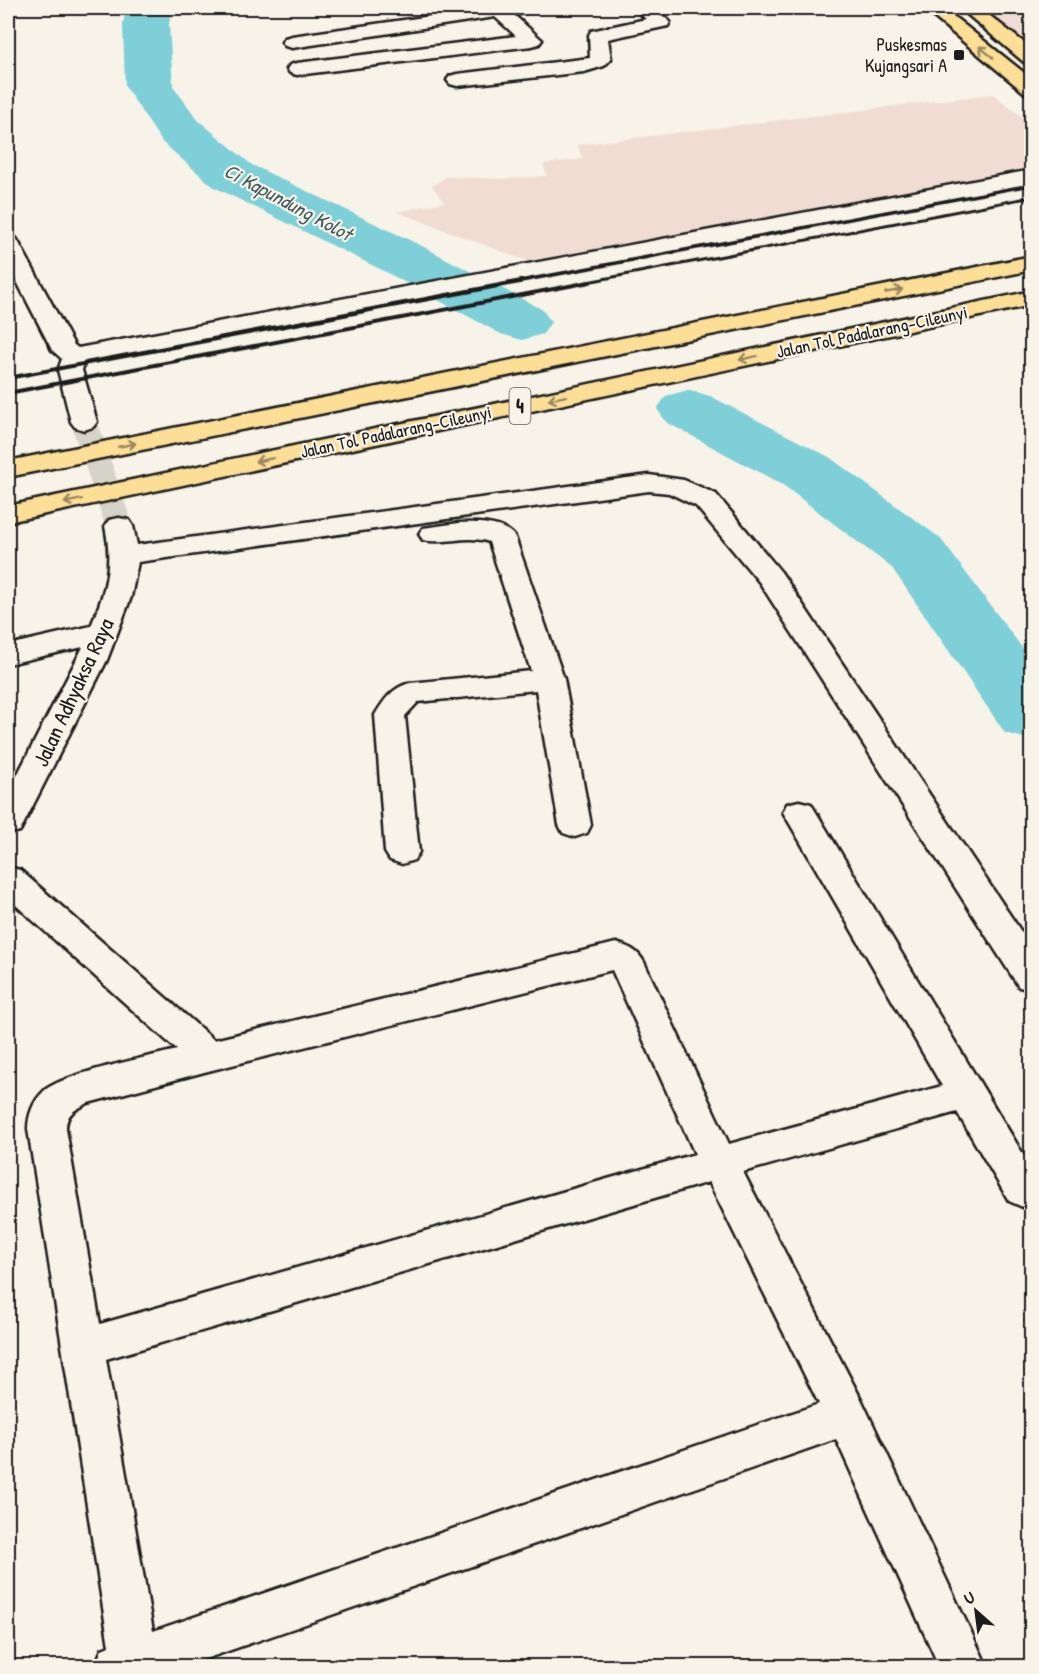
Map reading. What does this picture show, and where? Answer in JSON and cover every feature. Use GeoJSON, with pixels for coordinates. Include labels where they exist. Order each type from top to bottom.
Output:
{"type":"FeatureCollection","features":[{"type":"Feature","properties":{"kind":"main road"},"geometry":{"type":"LineString","coordinates":[[932,8],[1032,89]]}},
{"type":"Feature","properties":{"kind":"main road"},"geometry":{"type":"LineString","coordinates":[[969,8],[1032,58]]}},
{"type":"Feature","properties":{"kind":"main road","name":"Jalan Tol Padalarang–Cileunyi"},"geometry":{"type":"LineString","coordinates":[[8,469],[1032,263]]}},
{"type":"Feature","properties":{"kind":"main road"},"geometry":{"type":"LineString","coordinates":[[8,446],[860,298]]}},
{"type":"Feature","properties":{"kind":"main road","name":"Jalan Tol Padalarang–Cileunyi"},"geometry":{"type":"LineString","coordinates":[[8,514],[1032,298]]}},
{"type":"Feature","properties":{"kind":"street"},"geometry":{"type":"LineString","coordinates":[[292,42],[443,14],[500,12],[525,8]]}},
{"type":"Feature","properties":{"kind":"street"},"geometry":{"type":"LineString","coordinates":[[457,80],[584,66],[597,62],[601,58],[598,35],[661,22],[643,8]]}},
{"type":"Feature","properties":{"kind":"street"},"geometry":{"type":"LineString","coordinates":[[297,69],[532,40],[500,12]]}},
{"type":"Feature","properties":{"kind":"street"},"geometry":{"type":"LineString","coordinates":[[8,243],[64,350],[75,356],[1032,176]]}},
{"type":"Feature","properties":{"kind":"street"},"geometry":{"type":"LineString","coordinates":[[75,356],[70,370],[84,422]]}},
{"type":"Feature","properties":{"kind":"street"},"geometry":{"type":"LineString","coordinates":[[123,565],[650,483],[675,486],[691,491],[706,500],[771,578],[1032,977]]}},
{"type":"Feature","properties":{"kind":"street"},"geometry":{"type":"LineString","coordinates":[[119,526],[123,565]]}},
{"type":"Feature","properties":{"kind":"street"},"geometry":{"type":"LineString","coordinates":[[123,565],[474,530],[490,532],[501,537],[549,679],[575,825]]}},
{"type":"Feature","properties":{"kind":"street","name":"Jalan Adhyaksa Raya"},"geometry":{"type":"LineString","coordinates":[[8,823],[92,660],[104,633],[123,565]]}},
{"type":"Feature","properties":{"kind":"street"},"geometry":{"type":"LineString","coordinates":[[8,654],[104,633]]}},
{"type":"Feature","properties":{"kind":"street"},"geometry":{"type":"LineString","coordinates":[[402,852],[390,715],[400,700],[410,693],[549,679]]}},
{"type":"Feature","properties":{"kind":"street"},"geometry":{"type":"LineString","coordinates":[[800,812],[1012,1172],[1023,1189],[1032,1195]]}},
{"type":"Feature","properties":{"kind":"street"},"geometry":{"type":"LineString","coordinates":[[8,879],[208,1056]]}},
{"type":"Feature","properties":{"kind":"street"},"geometry":{"type":"LineString","coordinates":[[847,1415],[127,1664],[84,1347],[47,1129],[47,1117],[57,1102],[78,1091],[208,1056],[616,956],[626,962],[719,1163],[847,1415],[963,1666]]}},
{"type":"Feature","properties":{"kind":"street"},"geometry":{"type":"LineString","coordinates":[[84,1347],[966,1094]]}},
{"type":"Feature","properties":{"kind":"shaded area"},"geometry":{"type":"Polygon","coordinates":[[[985,8],[1031,8],[1031,44],[985,8]]]}},
{"type":"Feature","properties":{"kind":"shaded area"},"geometry":{"type":"Polygon","coordinates":[[[993,94],[1031,124],[1031,169],[527,261],[397,212],[444,202],[432,186],[446,177],[507,179],[547,176],[543,164],[583,159],[577,145],[993,94]]]}},
{"type":"Feature","properties":{"kind":"waterway","name":"Ci Kapundung Kolot"},"geometry":{"type":"LineString","coordinates":[[149,8],[146,25],[149,86],[180,131],[233,176],[404,259],[522,322]]}},
{"type":"Feature","properties":{"kind":"waterway","name":"Ci Kapundung Kolot"},"geometry":{"type":"LineString","coordinates":[[688,409],[806,471],[916,553],[1032,715]]}},
{"type":"Feature","properties":{"kind":"tunnel"},"geometry":{"type":"LineString","coordinates":[[84,422],[119,526]]}},
{"type":"Feature","properties":{"kind":"railway"},"geometry":{"type":"LineString","coordinates":[[512,283],[1032,185]]}},
{"type":"Feature","properties":{"kind":"railway"},"geometry":{"type":"LineString","coordinates":[[582,283],[1032,197]]}},
{"type":"Feature","properties":{"kind":"railway"},"geometry":{"type":"LineString","coordinates":[[8,378],[520,282]]}},
{"type":"Feature","properties":{"kind":"railway"},"geometry":{"type":"LineString","coordinates":[[8,393],[590,282]]}},
{"type":"Feature","properties":{"kind":"place","name":"Puskesmas Kujangsari A"},"geometry":{"type":"Point","coordinates":[959,55]}}]}
